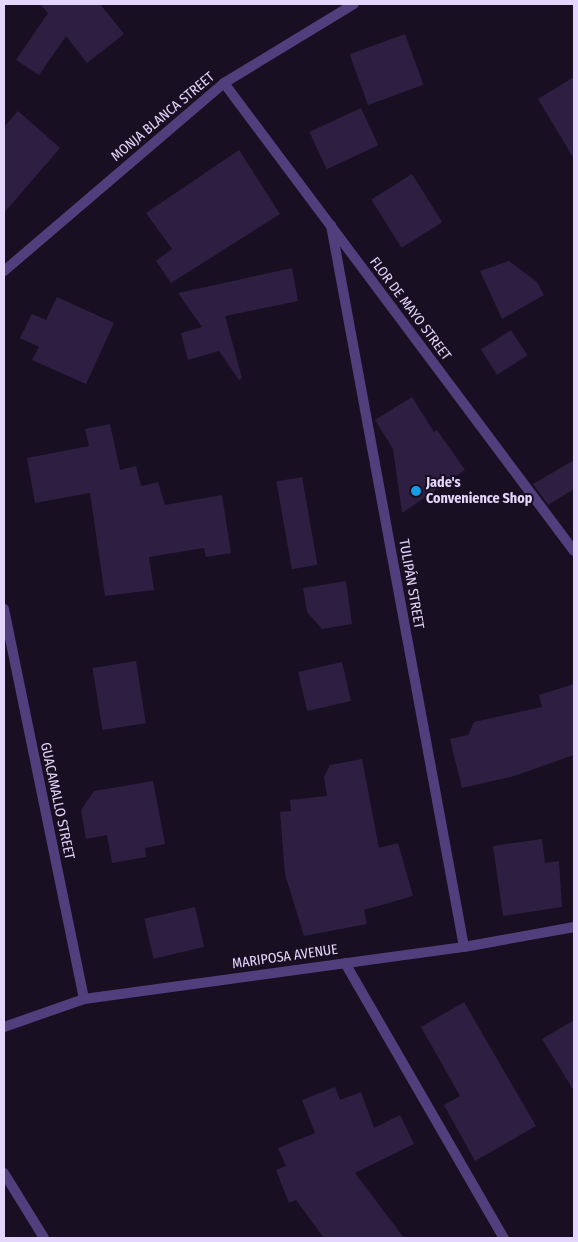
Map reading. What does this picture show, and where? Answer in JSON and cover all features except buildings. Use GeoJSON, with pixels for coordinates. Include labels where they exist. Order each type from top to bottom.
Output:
{"type":"FeatureCollection","features":[{"type":"Feature","properties":{"kind":"street","name":"MONJA BLANCA STREET"},"geometry":{"type":"LineString","coordinates":[[4,271],[224,83],[354,4]]}},
{"type":"Feature","properties":{"kind":"street","name":"FLOR DE MAYO STREET"},"geometry":{"type":"LineString","coordinates":[[224,83],[574,551]]}},
{"type":"Feature","properties":{"kind":"street","name":"TULIPÁN STREET"},"geometry":{"type":"LineString","coordinates":[[330,225],[464,948]]}},
{"type":"Feature","properties":{"kind":"street","name":"GUACAMALLO STREET"},"geometry":{"type":"LineString","coordinates":[[4,609],[84,999]]}},
{"type":"Feature","properties":{"kind":"street","name":"MARIPOSA AVENUE"},"geometry":{"type":"LineString","coordinates":[[4,1027],[84,999],[464,948],[574,927]]}},
{"type":"Feature","properties":{"kind":"street"},"geometry":{"type":"LineString","coordinates":[[345,963],[504,1238]]}},
{"type":"Feature","properties":{"kind":"street"},"geometry":{"type":"LineString","coordinates":[[4,1173],[44,1238]]}},
{"type":"Feature","properties":{"kind":"place","name":"Jade's Convenience Shop"},"geometry":{"type":"Point","coordinates":[416,491]}}]}
